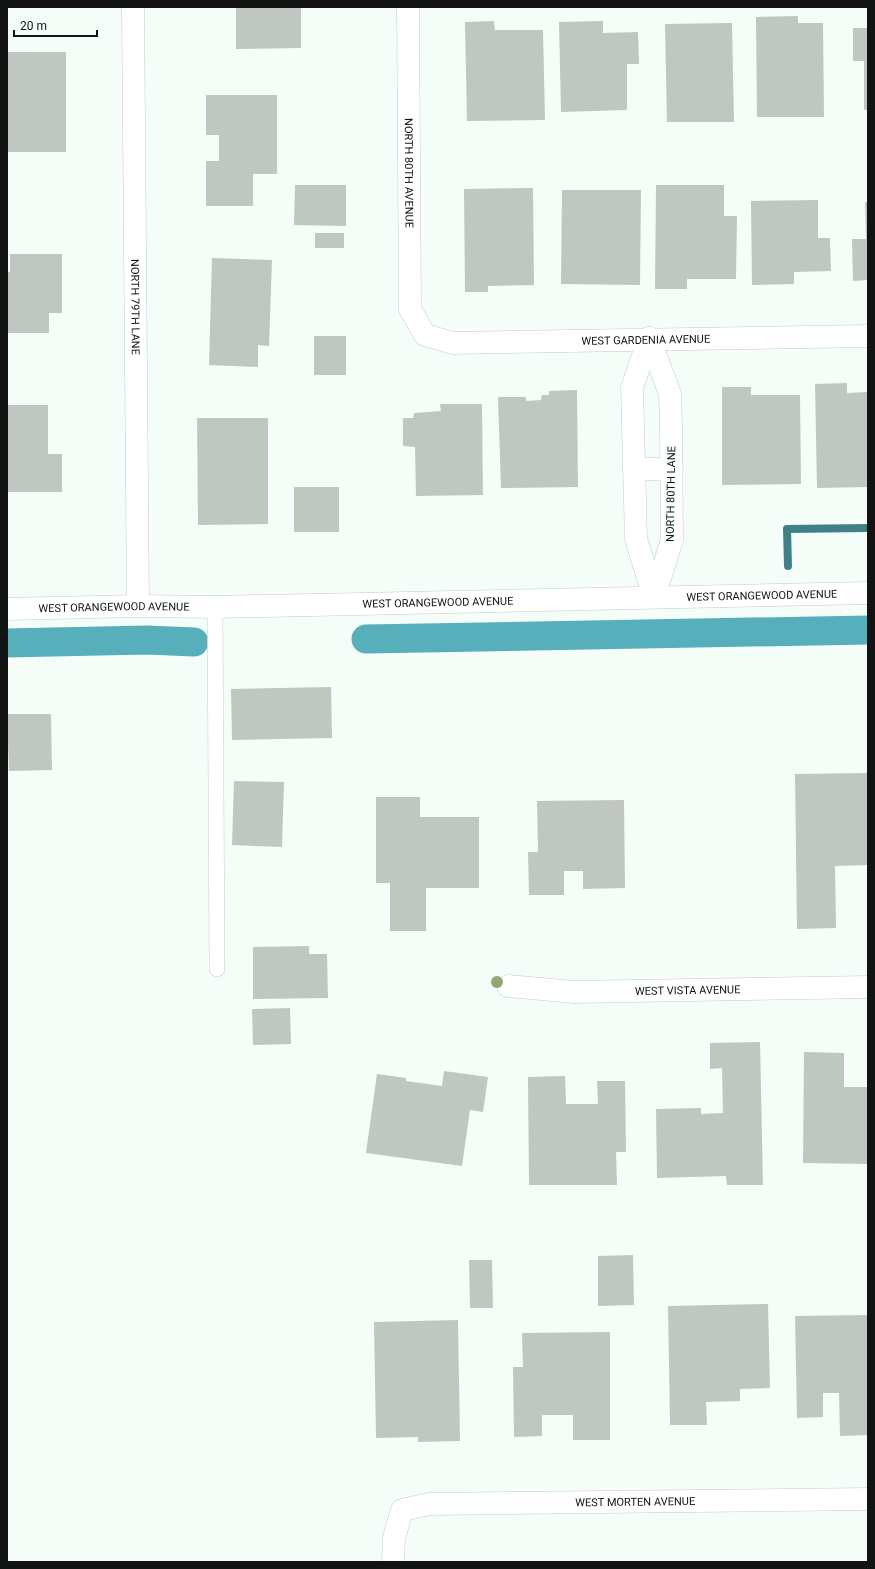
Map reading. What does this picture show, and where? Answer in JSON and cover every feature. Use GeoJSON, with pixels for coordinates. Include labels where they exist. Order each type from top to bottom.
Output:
{"type":"FeatureCollection","features":[{"type":"Feature","properties":{"kind":"street","name":"NORTH 79TH LANE"},"geometry":{"type":"LineString","coordinates":[[133,7],[138,606]]}},
{"type":"Feature","properties":{"kind":"street","name":"NORTH 80TH AVENUE"},"geometry":{"type":"LineString","coordinates":[[408,7],[410,309],[424,335]]}},
{"type":"Feature","properties":{"kind":"street","name":"WEST GARDENIA AVENUE"},"geometry":{"type":"LineString","coordinates":[[424,335],[453,343],[649,338],[868,336]]}},
{"type":"Feature","properties":{"kind":"street"},"geometry":{"type":"LineString","coordinates":[[649,338],[632,388],[636,539],[654,597]]}},
{"type":"Feature","properties":{"kind":"street","name":"NORTH 80TH LANE"},"geometry":{"type":"LineString","coordinates":[[649,338],[670,394],[672,469],[672,540],[654,597]]}},
{"type":"Feature","properties":{"kind":"street"},"geometry":{"type":"LineString","coordinates":[[634,469],[672,469]]}},
{"type":"Feature","properties":{"kind":"street","name":"WEST ORANGEWOOD AVENUE"},"geometry":{"type":"LineString","coordinates":[[7,609],[138,606],[215,607],[868,593]]}},
{"type":"Feature","properties":{"kind":"street","name":"WEST VISTA AVENUE"},"geometry":{"type":"LineString","coordinates":[[508,986],[574,992],[868,987]]}},
{"type":"Feature","properties":{"kind":"street","name":"WEST MORTEN AVENUE"},"geometry":{"type":"LineString","coordinates":[[393,1562],[394,1538],[402,1510],[429,1504],[868,1499]]}},
{"type":"Feature","properties":{"kind":"lane"},"geometry":{"type":"LineString","coordinates":[[215,607],[217,969]]}},
{"type":"Feature","properties":{"kind":"building"},"geometry":{"type":"Polygon","coordinates":[[[236,7],[301,7],[301,48],[236,49],[236,7]]]}},
{"type":"Feature","properties":{"kind":"building"},"geometry":{"type":"Polygon","coordinates":[[[798,16],[798,23],[823,23],[824,117],[757,117],[756,17],[798,16]]]}},
{"type":"Feature","properties":{"kind":"building"},"geometry":{"type":"Polygon","coordinates":[[[494,21],[495,30],[543,30],[545,120],[467,121],[465,22],[494,21]]]}},
{"type":"Feature","properties":{"kind":"building"},"geometry":{"type":"Polygon","coordinates":[[[603,21],[603,33],[638,32],[639,64],[627,64],[627,110],[561,112],[559,22],[603,21]]]}},
{"type":"Feature","properties":{"kind":"building"},"geometry":{"type":"Polygon","coordinates":[[[732,23],[734,122],[667,122],[665,24],[732,23]]]}},
{"type":"Feature","properties":{"kind":"building"},"geometry":{"type":"Polygon","coordinates":[[[853,28],[868,28],[868,110],[864,110],[864,61],[853,61],[853,28]]]}},
{"type":"Feature","properties":{"kind":"building"},"geometry":{"type":"Polygon","coordinates":[[[7,52],[66,52],[66,152],[7,152],[7,52]]]}},
{"type":"Feature","properties":{"kind":"building"},"geometry":{"type":"Polygon","coordinates":[[[206,95],[277,95],[277,174],[253,174],[253,206],[206,206],[206,161],[219,161],[219,135],[206,135],[206,95]]]}},
{"type":"Feature","properties":{"kind":"building"},"geometry":{"type":"Polygon","coordinates":[[[295,185],[346,185],[346,226],[294,225],[295,185]]]}},
{"type":"Feature","properties":{"kind":"building"},"geometry":{"type":"Polygon","coordinates":[[[656,185],[724,185],[724,216],[737,216],[736,279],[687,279],[687,289],[655,289],[656,185]]]}},
{"type":"Feature","properties":{"kind":"building"},"geometry":{"type":"Polygon","coordinates":[[[533,188],[534,285],[488,286],[488,292],[465,292],[464,189],[533,188]]]}},
{"type":"Feature","properties":{"kind":"building"},"geometry":{"type":"Polygon","coordinates":[[[562,190],[641,190],[640,285],[561,284],[562,190]]]}},
{"type":"Feature","properties":{"kind":"building"},"geometry":{"type":"Polygon","coordinates":[[[818,200],[818,238],[830,238],[831,271],[794,272],[794,284],[752,285],[751,201],[818,200]]]}},
{"type":"Feature","properties":{"kind":"building"},"geometry":{"type":"Polygon","coordinates":[[[865,202],[868,202],[868,280],[853,281],[852,239],[866,239],[865,202]]]}},
{"type":"Feature","properties":{"kind":"building"},"geometry":{"type":"Polygon","coordinates":[[[315,233],[344,233],[344,248],[315,248],[315,233]]]}},
{"type":"Feature","properties":{"kind":"building"},"geometry":{"type":"Polygon","coordinates":[[[10,254],[62,254],[62,313],[49,313],[49,333],[7,333],[7,272],[10,272],[10,254]]]}},
{"type":"Feature","properties":{"kind":"building"},"geometry":{"type":"Polygon","coordinates":[[[212,258],[272,260],[269,346],[258,345],[258,367],[209,365],[212,258]]]}},
{"type":"Feature","properties":{"kind":"building"},"geometry":{"type":"Polygon","coordinates":[[[314,336],[346,336],[346,375],[314,375],[314,336]]]}},
{"type":"Feature","properties":{"kind":"building"},"geometry":{"type":"Polygon","coordinates":[[[847,383],[847,393],[868,392],[868,487],[817,488],[815,384],[847,383]]]}},
{"type":"Feature","properties":{"kind":"building"},"geometry":{"type":"Polygon","coordinates":[[[722,387],[751,387],[751,395],[800,395],[801,484],[722,485],[722,387]]]}},
{"type":"Feature","properties":{"kind":"building"},"geometry":{"type":"Polygon","coordinates":[[[577,390],[578,487],[501,488],[498,397],[526,397],[526,401],[541,400],[542,395],[549,395],[549,391],[577,390]]]}},
{"type":"Feature","properties":{"kind":"building"},"geometry":{"type":"Polygon","coordinates":[[[440,404],[482,404],[483,495],[416,496],[415,447],[403,446],[403,418],[413,418],[414,413],[441,411],[440,404]]]}},
{"type":"Feature","properties":{"kind":"building"},"geometry":{"type":"Polygon","coordinates":[[[7,405],[48,405],[48,454],[62,454],[62,492],[7,492],[7,405]]]}},
{"type":"Feature","properties":{"kind":"building"},"geometry":{"type":"Polygon","coordinates":[[[197,418],[268,418],[268,524],[198,525],[197,418]]]}},
{"type":"Feature","properties":{"kind":"building"},"geometry":{"type":"Polygon","coordinates":[[[294,487],[339,487],[339,532],[294,532],[294,487]]]}},
{"type":"Feature","properties":{"kind":"building"},"geometry":{"type":"Polygon","coordinates":[[[331,687],[332,738],[232,740],[231,689],[331,687]]]}},
{"type":"Feature","properties":{"kind":"building"},"geometry":{"type":"Polygon","coordinates":[[[7,714],[51,714],[52,770],[9,771],[7,714]]]}},
{"type":"Feature","properties":{"kind":"building"},"geometry":{"type":"Polygon","coordinates":[[[868,773],[868,865],[835,866],[836,928],[797,929],[795,774],[868,773]]]}},
{"type":"Feature","properties":{"kind":"building"},"geometry":{"type":"Polygon","coordinates":[[[234,781],[284,782],[282,847],[232,845],[234,781]]]}},
{"type":"Feature","properties":{"kind":"building"},"geometry":{"type":"Polygon","coordinates":[[[376,797],[420,797],[420,817],[479,817],[479,888],[426,888],[426,931],[390,931],[390,883],[376,883],[376,797]]]}},
{"type":"Feature","properties":{"kind":"building"},"geometry":{"type":"Polygon","coordinates":[[[624,800],[625,888],[583,889],[583,871],[564,871],[564,895],[529,895],[528,852],[538,852],[537,801],[624,800]]]}},
{"type":"Feature","properties":{"kind":"building"},"geometry":{"type":"Polygon","coordinates":[[[309,946],[309,954],[327,954],[328,998],[253,999],[253,947],[309,946]]]}},
{"type":"Feature","properties":{"kind":"building"},"geometry":{"type":"Polygon","coordinates":[[[290,1008],[291,1044],[253,1045],[252,1009],[290,1008]]]}},
{"type":"Feature","properties":{"kind":"building"},"geometry":{"type":"Polygon","coordinates":[[[760,1042],[763,1185],[727,1185],[726,1176],[657,1178],[656,1109],[701,1108],[701,1114],[723,1113],[722,1068],[710,1069],[710,1043],[760,1042]]]}},
{"type":"Feature","properties":{"kind":"building"},"geometry":{"type":"Polygon","coordinates":[[[804,1052],[844,1053],[844,1087],[868,1087],[868,1164],[803,1163],[804,1052]]]}},
{"type":"Feature","properties":{"kind":"building"},"geometry":{"type":"Polygon","coordinates":[[[444,1071],[488,1077],[483,1112],[470,1110],[462,1166],[366,1153],[377,1074],[406,1078],[406,1081],[442,1086],[444,1071]]]}},
{"type":"Feature","properties":{"kind":"building"},"geometry":{"type":"Polygon","coordinates":[[[565,1076],[566,1104],[598,1104],[597,1081],[625,1081],[626,1152],[616,1152],[617,1185],[529,1185],[528,1077],[565,1076]]]}},
{"type":"Feature","properties":{"kind":"building"},"geometry":{"type":"Polygon","coordinates":[[[633,1255],[634,1305],[598,1306],[598,1256],[633,1255]]]}},
{"type":"Feature","properties":{"kind":"building"},"geometry":{"type":"Polygon","coordinates":[[[469,1260],[492,1260],[493,1308],[470,1308],[469,1260]]]}},
{"type":"Feature","properties":{"kind":"building"},"geometry":{"type":"Polygon","coordinates":[[[768,1304],[770,1388],[740,1389],[740,1401],[706,1402],[707,1425],[670,1425],[668,1306],[768,1304]]]}},
{"type":"Feature","properties":{"kind":"building"},"geometry":{"type":"Polygon","coordinates":[[[868,1315],[868,1435],[840,1436],[839,1393],[823,1393],[823,1417],[797,1418],[795,1316],[868,1315]]]}},
{"type":"Feature","properties":{"kind":"building"},"geometry":{"type":"Polygon","coordinates":[[[458,1320],[460,1441],[418,1442],[418,1437],[376,1438],[374,1322],[458,1320]]]}},
{"type":"Feature","properties":{"kind":"building"},"geometry":{"type":"Polygon","coordinates":[[[610,1332],[610,1440],[573,1440],[573,1415],[542,1415],[542,1436],[514,1437],[513,1367],[523,1367],[522,1333],[610,1332]]]}},
{"type":"Feature","properties":{"kind":"waterway"},"geometry":{"type":"LineString","coordinates":[[788,566],[787,529],[868,528]]}},
{"type":"Feature","properties":{"kind":"waterway"},"geometry":{"type":"LineString","coordinates":[[366,639],[868,630]]}},
{"type":"Feature","properties":{"kind":"waterway"},"geometry":{"type":"LineString","coordinates":[[7,643],[147,640],[194,642]]}}]}
